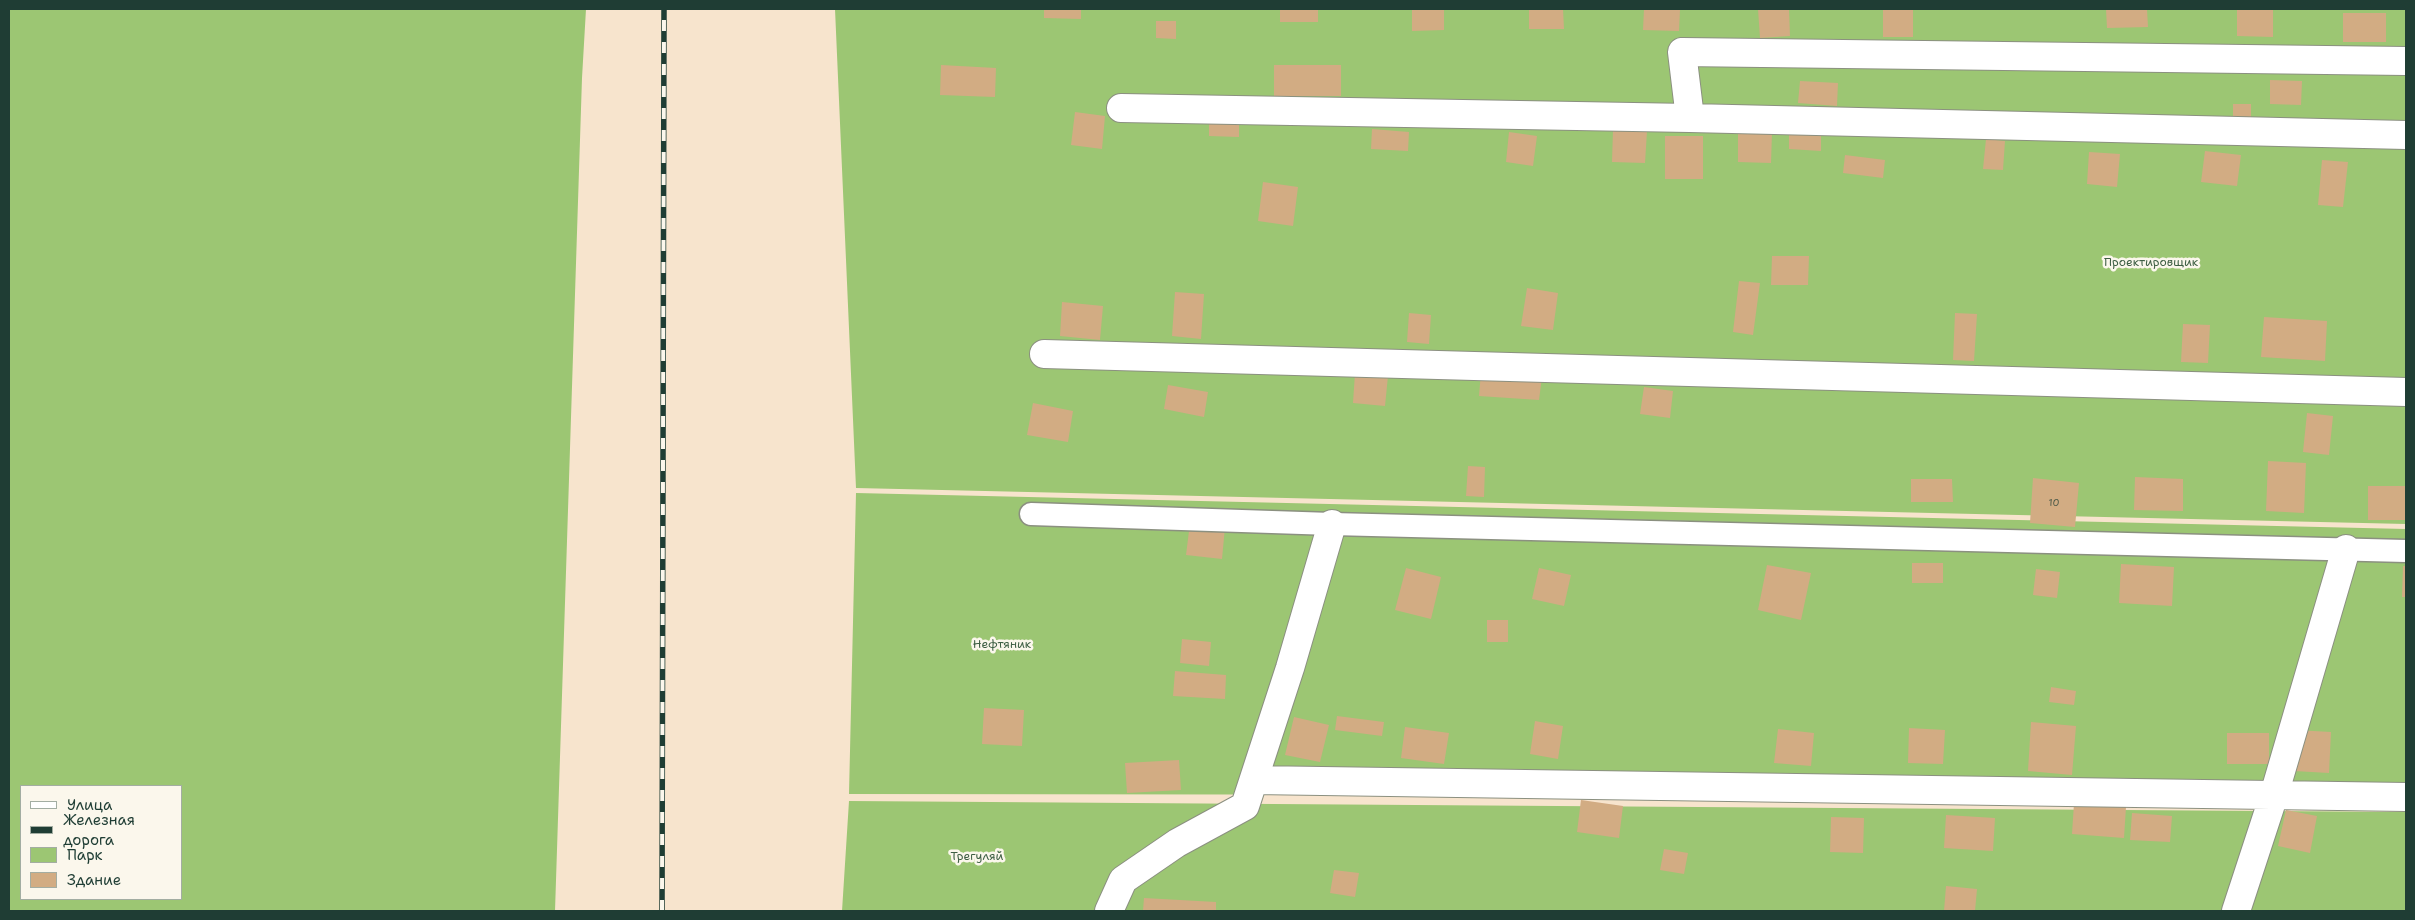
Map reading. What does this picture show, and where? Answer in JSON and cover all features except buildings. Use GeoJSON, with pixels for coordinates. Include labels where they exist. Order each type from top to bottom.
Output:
{"type":"FeatureCollection","features":[{"type":"Feature","properties":{"kind":"street"},"geometry":{"type":"LineString","coordinates":[[1690,118],[1682,52],[2406,61]]}},
{"type":"Feature","properties":{"kind":"street"},"geometry":{"type":"LineString","coordinates":[[1120,108],[1690,118],[2406,135]]}},
{"type":"Feature","properties":{"kind":"street"},"geometry":{"type":"LineString","coordinates":[[1044,354],[2406,392]]}},
{"type":"Feature","properties":{"kind":"street"},"geometry":{"type":"LineString","coordinates":[[1109,911],[1123,880],[1177,843],[1245,806],[1332,524]]}},
{"type":"Feature","properties":{"kind":"street"},"geometry":{"type":"LineString","coordinates":[[2236,911],[2274,796],[2346,549]]}},
{"type":"Feature","properties":{"kind":"street"},"geometry":{"type":"LineString","coordinates":[[1254,780],[2406,798]]}},
{"type":"Feature","properties":{"kind":"lane"},"geometry":{"type":"LineString","coordinates":[[1031,514],[1332,524],[2406,550]]}},
{"type":"Feature","properties":{"kind":"green space"},"geometry":{"type":"Polygon","coordinates":[[[9,9],[586,9],[582,78],[555,911],[9,911],[9,9]]]}},
{"type":"Feature","properties":{"kind":"green space","name":"Проектировщик"},"geometry":{"type":"Polygon","coordinates":[[[835,9],[2406,9],[2406,524],[856,488],[835,9]]]}},
{"type":"Feature","properties":{"kind":"green space","name":"Нефтяник"},"geometry":{"type":"Polygon","coordinates":[[[856,493],[2406,529],[2406,796],[849,794],[856,493]]]}},
{"type":"Feature","properties":{"kind":"green space","name":"Трегуляй"},"geometry":{"type":"Polygon","coordinates":[[[849,801],[2406,812],[2406,911],[842,911],[849,801]]]}},
{"type":"Feature","properties":{"kind":"railway"},"geometry":{"type":"LineString","coordinates":[[662,911],[664,9]]}}]}
